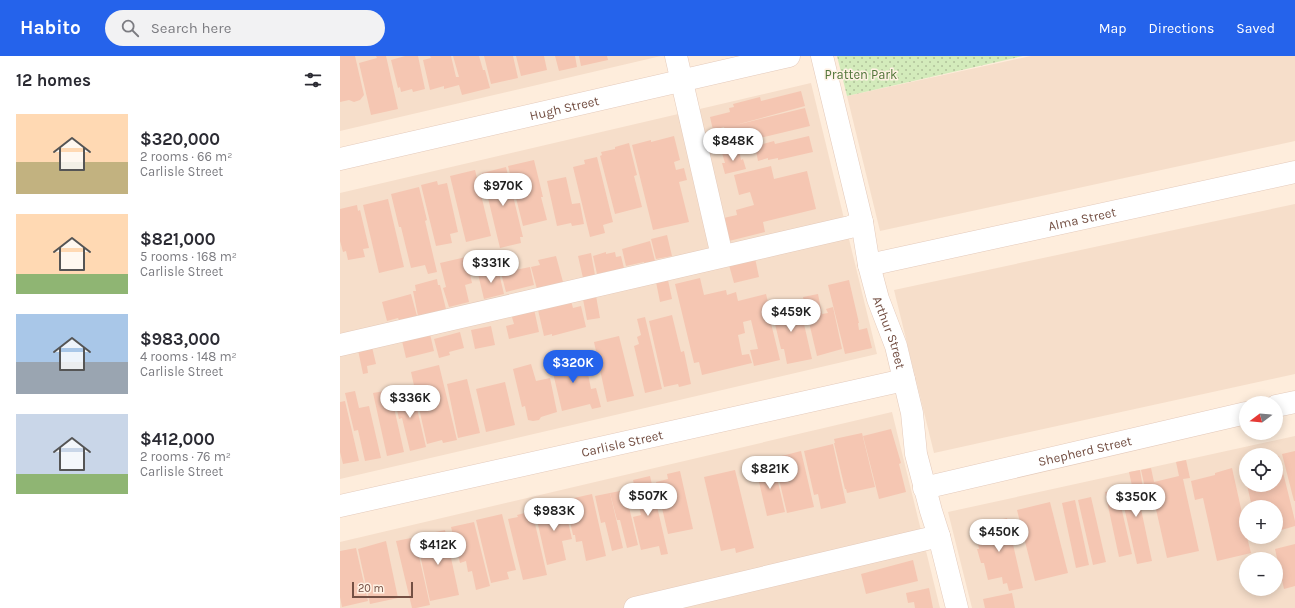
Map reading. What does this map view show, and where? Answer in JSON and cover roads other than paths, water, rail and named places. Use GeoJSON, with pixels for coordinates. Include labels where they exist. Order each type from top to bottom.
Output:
{"type":"FeatureCollection","features":[{"type":"Feature","properties":{"kind":"street"},"geometry":{"type":"LineString","coordinates":[[676,56],[722,256]]}},
{"type":"Feature","properties":{"kind":"street","name":"Hugh Street"},"geometry":{"type":"LineString","coordinates":[[340,159],[789,56]]}},
{"type":"Feature","properties":{"kind":"street","name":"Arthur Street"},"geometry":{"type":"LineString","coordinates":[[822,56],[862,222],[869,265],[878,299],[896,346],[912,414],[916,454],[957,608]]}},
{"type":"Feature","properties":{"kind":"street","name":"Alma Street"},"geometry":{"type":"LineString","coordinates":[[869,265],[1295,172]]}},
{"type":"Feature","properties":{"kind":"street"},"geometry":{"type":"LineString","coordinates":[[340,346],[850,227],[862,222]]}},
{"type":"Feature","properties":{"kind":"street","name":"Carlisle Street"},"geometry":{"type":"LineString","coordinates":[[340,506],[904,380]]}},
{"type":"Feature","properties":{"kind":"street"},"geometry":{"type":"LineString","coordinates":[[1283,405],[1295,402]]}},
{"type":"Feature","properties":{"kind":"street","name":"Shepherd Street"},"geometry":{"type":"LineString","coordinates":[[924,488],[1239,415]]}},
{"type":"Feature","properties":{"kind":"street"},"geometry":{"type":"LineString","coordinates":[[635,608],[939,536]]}},
{"type":"Feature","properties":{"kind":"park label","name":"Pratten Park"},"geometry":{"type":"Point","coordinates":[861,74]}}]}
